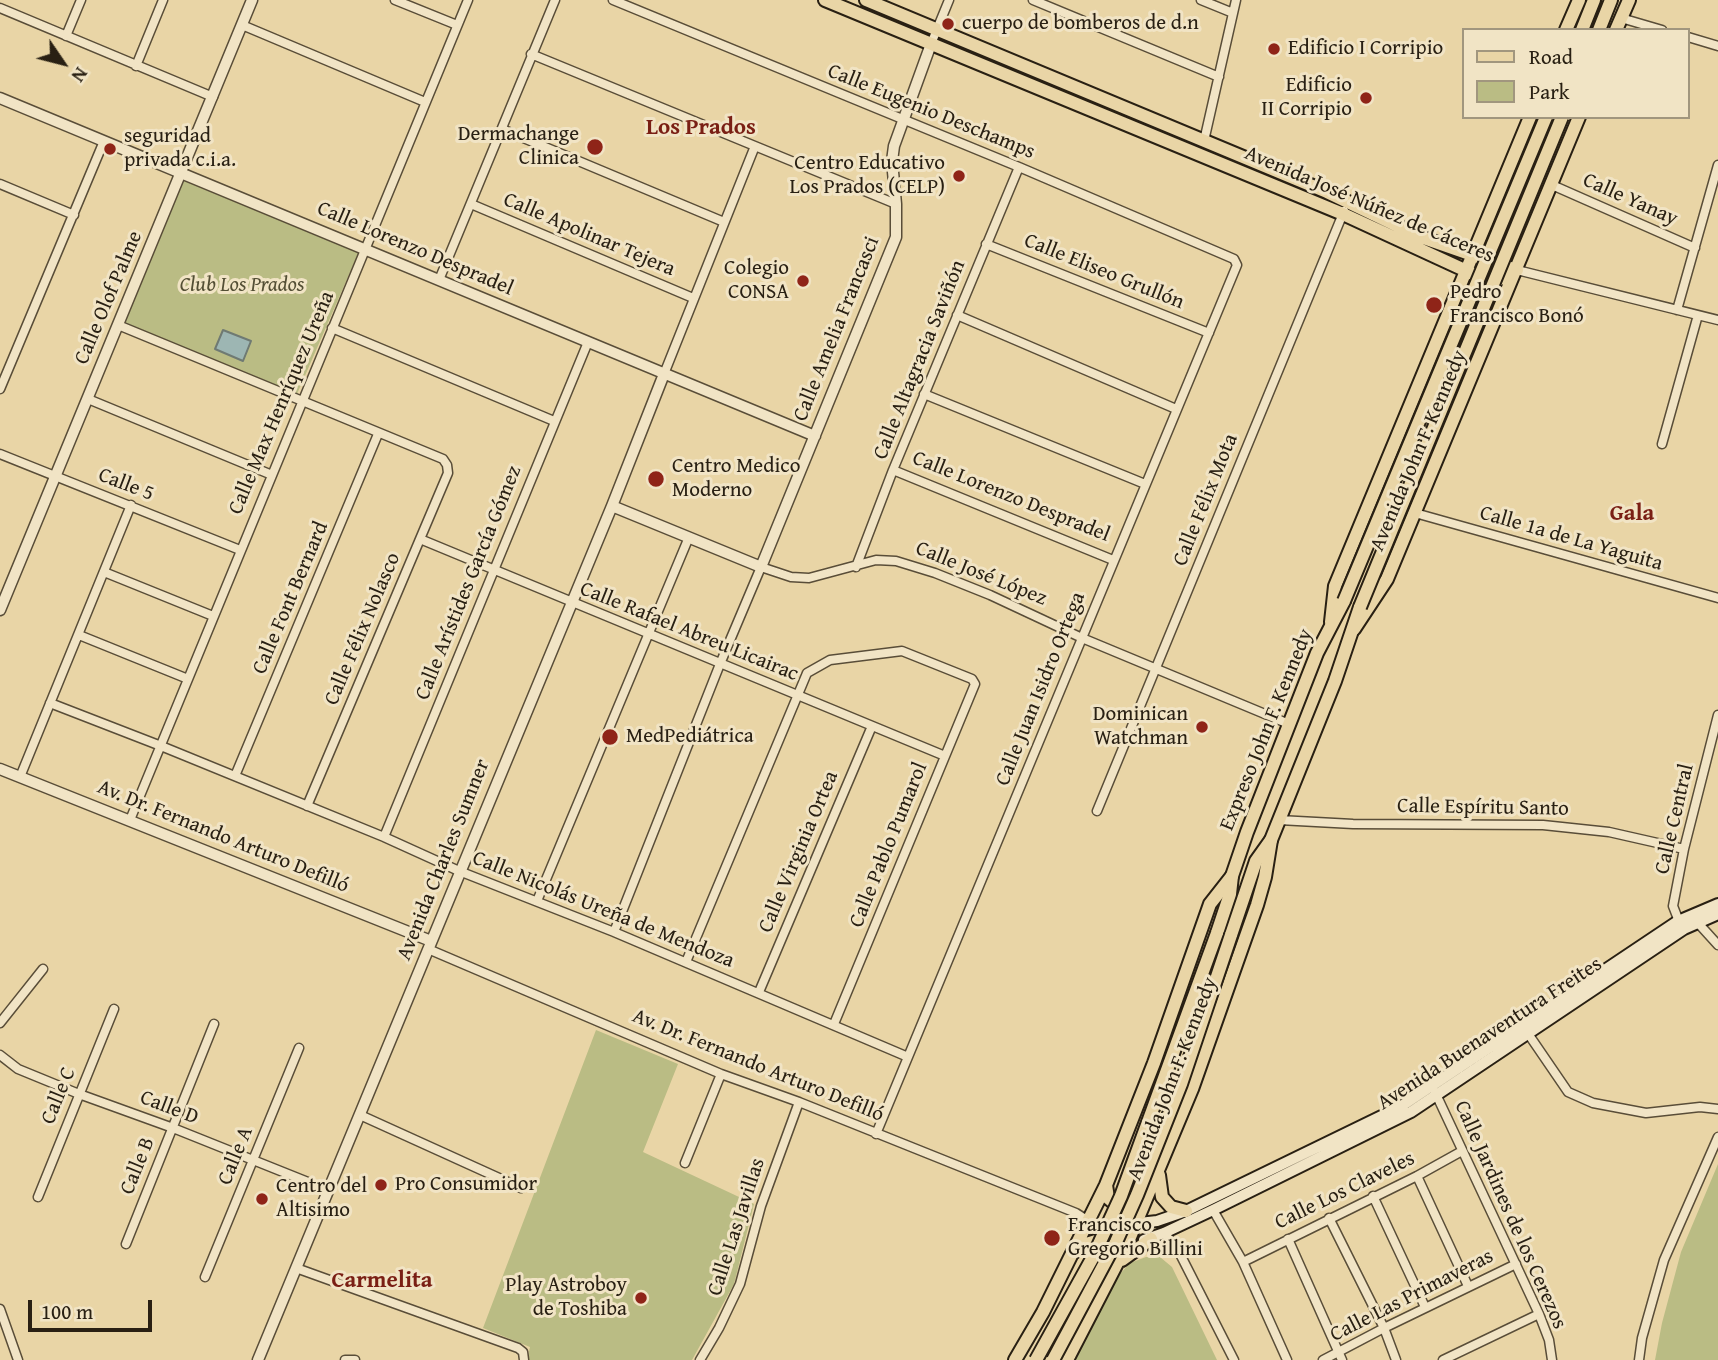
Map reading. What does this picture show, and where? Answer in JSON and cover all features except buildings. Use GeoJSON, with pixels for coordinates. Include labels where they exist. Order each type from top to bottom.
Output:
{"type":"FeatureCollection","features":[{"type":"Feature","properties":{"kind":"main road","name":"Avenida José Núñez de Cáceres"},"geometry":{"type":"LineString","coordinates":[[825,0],[1345,208],[1517,270]]}},
{"type":"Feature","properties":{"kind":"main road","name":"Avenida José Núñez de Cáceres"},"geometry":{"type":"LineString","coordinates":[[866,0],[1204,141],[1345,208],[1466,272],[1484,279],[1498,280],[1517,270]]}},
{"type":"Feature","properties":{"kind":"main road"},"geometry":{"type":"LineString","coordinates":[[1567,28],[1579,0]]}},
{"type":"Feature","properties":{"kind":"main road"},"geometry":{"type":"LineString","coordinates":[[1583,28],[1594,0]]}},
{"type":"Feature","properties":{"kind":"main road"},"geometry":{"type":"LineString","coordinates":[[1600,28],[1611,0]]}},
{"type":"Feature","properties":{"kind":"main road"},"geometry":{"type":"LineString","coordinates":[[1619,24],[1629,0]]}},
{"type":"Feature","properties":{"kind":"main road","name":"Avenida John F. Kennedy"},"geometry":{"type":"LineString","coordinates":[[1331,622],[1335,586],[1529,119]]}},
{"type":"Feature","properties":{"kind":"main road","name":"Expreso John F. Kennedy"},"geometry":{"type":"LineString","coordinates":[[1036,1360],[1093,1257],[1121,1196],[1217,933],[1230,894],[1231,876],[1289,724],[1331,622],[1339,613],[1545,119]]}},
{"type":"Feature","properties":{"kind":"main road","name":"Expreso John F. Kennedy"},"geometry":{"type":"LineString","coordinates":[[1053,1360],[1116,1242],[1137,1195],[1181,1084],[1256,861],[1271,839],[1279,820],[1335,681],[1360,607],[1561,119]]}},
{"type":"Feature","properties":{"kind":"main road","name":"Avenida John F. Kennedy"},"geometry":{"type":"LineString","coordinates":[[1348,638],[1387,579],[1578,119]]}},
{"type":"Feature","properties":{"kind":"main road"},"geometry":{"type":"LineString","coordinates":[[1490,213],[1489,240],[1497,249],[1509,253],[1514,251],[1532,234]]}},
{"type":"Feature","properties":{"kind":"main road"},"geometry":{"type":"LineString","coordinates":[[1450,310],[1470,288],[1482,289],[1491,294],[1494,301],[1493,325]]}},
{"type":"Feature","properties":{"kind":"main road","name":"Avenida John F. Kennedy"},"geometry":{"type":"LineString","coordinates":[[1067,1360],[1128,1242],[1192,1090],[1231,984],[1265,877],[1271,839]]}},
{"type":"Feature","properties":{"kind":"main road","name":"Avenida John F. Kennedy"},"geometry":{"type":"LineString","coordinates":[[1015,1360],[1072,1254],[1085,1215],[1105,1185],[1154,1063],[1210,904],[1231,876]]}},
{"type":"Feature","properties":{"kind":"main road","name":"Avenida Buenaventura Freites"},"geometry":{"type":"LineString","coordinates":[[1128,1242],[1164,1233],[1390,1122],[1681,925],[1718,904]]}},
{"type":"Feature","properties":{"kind":"main road","name":"Avenida Buenaventura Freites"},"geometry":{"type":"LineString","coordinates":[[1085,1215],[1122,1225],[1157,1221],[1186,1211],[1435,1091],[1529,1035],[1681,925],[1698,923],[1718,914]]}},
{"type":"Feature","properties":{"kind":"main road"},"geometry":{"type":"LineString","coordinates":[[1160,1168],[1162,1197],[1171,1207],[1186,1211]]}},
{"type":"Feature","properties":{"kind":"main road"},"geometry":{"type":"LineString","coordinates":[[1105,1185],[1108,1198],[1121,1207],[1134,1207],[1146,1201]]}},
{"type":"Feature","properties":{"kind":"main road"},"geometry":{"type":"LineString","coordinates":[[1085,1215],[1114,1238],[1128,1242]]}},
{"type":"Feature","properties":{"kind":"main road"},"geometry":{"type":"LineString","coordinates":[[1116,1267],[1151,1238]]}},
{"type":"Feature","properties":{"kind":"main road"},"geometry":{"type":"LineString","coordinates":[[1072,1254],[1090,1242],[1102,1242],[1114,1253],[1116,1267]]}},
{"type":"Feature","properties":{"kind":"street"},"geometry":{"type":"LineString","coordinates":[[66,36],[81,0]]}},
{"type":"Feature","properties":{"kind":"street"},"geometry":{"type":"LineString","coordinates":[[136,66],[163,0]]}},
{"type":"Feature","properties":{"kind":"street","name":"Calle Olof Palme"},"geometry":{"type":"LineString","coordinates":[[0,610],[252,0]]}},
{"type":"Feature","properties":{"kind":"street"},"geometry":{"type":"LineString","coordinates":[[395,0],[457,25]]}},
{"type":"Feature","properties":{"kind":"street","name":"Calle Max Henríquez Ureña"},"geometry":{"type":"LineString","coordinates":[[130,820],[468,0]]}},
{"type":"Feature","properties":{"kind":"street"},"geometry":{"type":"LineString","coordinates":[[439,280],[555,0]]}},
{"type":"Feature","properties":{"kind":"street","name":"Calle Eugenio Deschamps"},"geometry":{"type":"LineString","coordinates":[[613,0],[1019,167],[1234,259]]}},
{"type":"Feature","properties":{"kind":"street"},"geometry":{"type":"LineString","coordinates":[[931,44],[949,0]]}},
{"type":"Feature","properties":{"kind":"street"},"geometry":{"type":"LineString","coordinates":[[1033,0],[1219,77]]}},
{"type":"Feature","properties":{"kind":"street"},"geometry":{"type":"LineString","coordinates":[[1201,0],[1233,13]]}},
{"type":"Feature","properties":{"kind":"street"},"geometry":{"type":"LineString","coordinates":[[1204,141],[1236,0]]}},
{"type":"Feature","properties":{"kind":"street"},"geometry":{"type":"LineString","coordinates":[[0,8],[213,97]]}},
{"type":"Feature","properties":{"kind":"street"},"geometry":{"type":"LineString","coordinates":[[1619,24],[1648,28]]}},
{"type":"Feature","properties":{"kind":"street"},"geometry":{"type":"LineString","coordinates":[[242,25],[425,102]]}},
{"type":"Feature","properties":{"kind":"street"},"geometry":{"type":"LineString","coordinates":[[1690,38],[1718,46]]}},
{"type":"Feature","properties":{"kind":"street","name":"Calle Amelia Francasci"},"geometry":{"type":"LineString","coordinates":[[614,932],[720,664],[895,237],[896,204],[892,161],[897,132],[931,44]]}},
{"type":"Feature","properties":{"kind":"street"},"geometry":{"type":"LineString","coordinates":[[531,54],[896,204]]}},
{"type":"Feature","properties":{"kind":"street","name":"Calle Lorenzo Despradel"},"geometry":{"type":"LineString","coordinates":[[0,98],[815,436]]}},
{"type":"Feature","properties":{"kind":"street"},"geometry":{"type":"LineString","coordinates":[[502,129],[724,222]]}},
{"type":"Feature","properties":{"kind":"street"},"geometry":{"type":"LineString","coordinates":[[0,389],[104,141]]}},
{"type":"Feature","properties":{"kind":"street"},"geometry":{"type":"LineString","coordinates":[[664,374],[755,146]]}},
{"type":"Feature","properties":{"kind":"street"},"geometry":{"type":"LineString","coordinates":[[1677,310],[1718,165]]}},
{"type":"Feature","properties":{"kind":"street","name":"Calle Altagracia Saviñón"},"geometry":{"type":"LineString","coordinates":[[856,567],[893,470],[1019,167]]}},
{"type":"Feature","properties":{"kind":"street","name":"Calle Yanay"},"geometry":{"type":"LineString","coordinates":[[1552,185],[1695,248]]}},
{"type":"Feature","properties":{"kind":"street"},"geometry":{"type":"LineString","coordinates":[[1,187],[74,215]]}},
{"type":"Feature","properties":{"kind":"street","name":"Calle Apolinar Tejera"},"geometry":{"type":"LineString","coordinates":[[471,204],[693,299]]}},
{"type":"Feature","properties":{"kind":"street","name":"Calle Félix Mota"},"geometry":{"type":"LineString","coordinates":[[1097,811],[1345,208]]}},
{"type":"Feature","properties":{"kind":"street","name":"Calle Eliseo Grullón"},"geometry":{"type":"LineString","coordinates":[[986,244],[1209,333]]}},
{"type":"Feature","properties":{"kind":"street","name":"Calle Juan Isidro Ortega"},"geometry":{"type":"LineString","coordinates":[[876,1134],[1237,265],[1234,259]]}},
{"type":"Feature","properties":{"kind":"street"},"geometry":{"type":"LineString","coordinates":[[1517,270],[1718,320]]}},
{"type":"Feature","properties":{"kind":"street"},"geometry":{"type":"LineString","coordinates":[[957,315],[1176,409]]}},
{"type":"Feature","properties":{"kind":"street"},"geometry":{"type":"LineString","coordinates":[[1662,444],[1698,315]]}},
{"type":"Feature","properties":{"kind":"street"},"geometry":{"type":"LineString","coordinates":[[118,325],[379,434]]}},
{"type":"Feature","properties":{"kind":"street"},"geometry":{"type":"LineString","coordinates":[[332,328],[554,421]]}},
{"type":"Feature","properties":{"kind":"street","name":"Calle Arístides García Gómez"},"geometry":{"type":"LineString","coordinates":[[384,837],[588,342]]}},
{"type":"Feature","properties":{"kind":"street","name":"Avenida Charles Sumner"},"geometry":{"type":"LineString","coordinates":[[258,1360],[612,506],[664,374]]}},
{"type":"Feature","properties":{"kind":"street"},"geometry":{"type":"LineString","coordinates":[[924,394],[1145,484]]}},
{"type":"Feature","properties":{"kind":"street"},"geometry":{"type":"LineString","coordinates":[[88,399],[272,475]]}},
{"type":"Feature","properties":{"kind":"street","name":"Calle Félix Nolasco"},"geometry":{"type":"LineString","coordinates":[[307,806],[447,473],[447,465],[443,459],[379,434]]}},
{"type":"Feature","properties":{"kind":"street","name":"Calle Font Bernard"},"geometry":{"type":"LineString","coordinates":[[235,776],[379,434]]}},
{"type":"Feature","properties":{"kind":"street","name":"Calle 5"},"geometry":{"type":"LineString","coordinates":[[0,454],[240,550]]}},
{"type":"Feature","properties":{"kind":"street","name":"Calle Lorenzo Despradel"},"geometry":{"type":"LineString","coordinates":[[893,470],[1113,560]]}},
{"type":"Feature","properties":{"kind":"street"},"geometry":{"type":"LineString","coordinates":[[20,777],[131,505]]}},
{"type":"Feature","properties":{"kind":"street","name":"Calle José López"},"geometry":{"type":"LineString","coordinates":[[612,506],[790,578],[809,578],[876,561],[896,561],[936,573],[1082,638],[1289,724]]}},
{"type":"Feature","properties":{"kind":"street","name":"Calle 1a de La Yaguita"},"geometry":{"type":"LineString","coordinates":[[1415,513],[1718,598]]}},
{"type":"Feature","properties":{"kind":"street"},"geometry":{"type":"LineString","coordinates":[[537,901],[689,537]]}},
{"type":"Feature","properties":{"kind":"street","name":"Calle Rafael Abreu Licairac"},"geometry":{"type":"LineString","coordinates":[[420,539],[945,757]]}},
{"type":"Feature","properties":{"kind":"street"},"geometry":{"type":"LineString","coordinates":[[104,572],[213,616]]}},
{"type":"Feature","properties":{"kind":"street"},"geometry":{"type":"LineString","coordinates":[[79,635],[188,679]]}},
{"type":"Feature","properties":{"kind":"street","name":"Calle Pablo Pumarol"},"geometry":{"type":"LineString","coordinates":[[797,696],[807,674],[822,663],[893,651],[912,654],[972,679],[975,684],[834,1024]]}},
{"type":"Feature","properties":{"kind":"street"},"geometry":{"type":"LineString","coordinates":[[686,962],[797,696]]}},
{"type":"Feature","properties":{"kind":"street","name":"Calle Nicolás Ureña de Mendoza"},"geometry":{"type":"LineString","coordinates":[[50,703],[384,837],[460,871],[759,992],[908,1057]]}},
{"type":"Feature","properties":{"kind":"street","name":"Calle Central"},"geometry":{"type":"LineString","coordinates":[[1681,925],[1673,906],[1684,849],[1718,715]]}},
{"type":"Feature","properties":{"kind":"street","name":"Calle Virginia Ortea"},"geometry":{"type":"LineString","coordinates":[[759,992],[872,726]]}},
{"type":"Feature","properties":{"kind":"street","name":"Av. Dr. Fernando Arturo Defilló"},"geometry":{"type":"LineString","coordinates":[[0,769],[430,945],[721,1074],[1085,1215]]}},
{"type":"Feature","properties":{"kind":"street","name":"Calle Espíritu Santo"},"geometry":{"type":"LineString","coordinates":[[1279,820],[1353,824],[1543,825],[1609,832],[1684,849]]}},
{"type":"Feature","properties":{"kind":"street"},"geometry":{"type":"LineString","coordinates":[[1698,923],[1718,945]]}},
{"type":"Feature","properties":{"kind":"street"},"geometry":{"type":"LineString","coordinates":[[0,1023],[43,969]]}},
{"type":"Feature","properties":{"kind":"street","name":"Calle C"},"geometry":{"type":"LineString","coordinates":[[38,1197],[114,1009]]}},
{"type":"Feature","properties":{"kind":"street","name":"Calle B"},"geometry":{"type":"LineString","coordinates":[[126,1244],[214,1024]]}},
{"type":"Feature","properties":{"kind":"street"},"geometry":{"type":"LineString","coordinates":[[1529,1035],[1568,1092],[1593,1103],[1646,1113],[1700,1107],[1718,1109]]}},
{"type":"Feature","properties":{"kind":"street","name":"Calle A"},"geometry":{"type":"LineString","coordinates":[[205,1277],[299,1048]]}},
{"type":"Feature","properties":{"kind":"street","name":"Calle D"},"geometry":{"type":"LineString","coordinates":[[0,1055],[18,1069],[328,1190]]}},
{"type":"Feature","properties":{"kind":"street"},"geometry":{"type":"LineString","coordinates":[[685,1163],[721,1074]]}},
{"type":"Feature","properties":{"kind":"street","name":"Calle Jardines de los Cerezos"},"geometry":{"type":"LineString","coordinates":[[1435,1091],[1539,1314],[1549,1340],[1552,1360]]}},
{"type":"Feature","properties":{"kind":"street","name":"Calle Las Javillas"},"geometry":{"type":"LineString","coordinates":[[699,1360],[719,1328],[740,1284],[761,1206],[799,1102]]}},
{"type":"Feature","properties":{"kind":"street"},"geometry":{"type":"LineString","coordinates":[[360,1115],[521,1188]]}},
{"type":"Feature","properties":{"kind":"street"},"geometry":{"type":"LineString","coordinates":[[1639,1360],[1642,1338],[1664,1260],[1718,1137]]}},
{"type":"Feature","properties":{"kind":"street","name":"Calle Los Claveles"},"geometry":{"type":"LineString","coordinates":[[1243,1262],[1462,1151]]}},
{"type":"Feature","properties":{"kind":"street"},"geometry":{"type":"LineString","coordinates":[[1417,1176],[1468,1286]]}},
{"type":"Feature","properties":{"kind":"street"},"geometry":{"type":"LineString","coordinates":[[1373,1196],[1425,1307]]}},
{"type":"Feature","properties":{"kind":"street"},"geometry":{"type":"LineString","coordinates":[[1213,1210],[1243,1262],[1287,1360]]}},
{"type":"Feature","properties":{"kind":"street"},"geometry":{"type":"LineString","coordinates":[[1329,1218],[1384,1328],[1396,1360]]}},
{"type":"Feature","properties":{"kind":"street"},"geometry":{"type":"LineString","coordinates":[[1164,1233],[1178,1250],[1234,1360]]}},
{"type":"Feature","properties":{"kind":"street"},"geometry":{"type":"LineString","coordinates":[[1288,1239],[1340,1356]]}},
{"type":"Feature","properties":{"kind":"street","name":"Calle Las Primaveras"},"geometry":{"type":"LineString","coordinates":[[1323,1360],[1340,1356],[1384,1328],[1516,1264]]}},
{"type":"Feature","properties":{"kind":"street"},"geometry":{"type":"LineString","coordinates":[[296,1268],[518,1348],[523,1352],[524,1360]]}},
{"type":"Feature","properties":{"kind":"street"},"geometry":{"type":"LineString","coordinates":[[0,1309],[4,1330],[18,1360]]}},
{"type":"Feature","properties":{"kind":"street"},"geometry":{"type":"LineString","coordinates":[[1443,1360],[1539,1314]]}},
{"type":"Feature","properties":{"kind":"street"},"geometry":{"type":"LineString","coordinates":[[345,1360],[355,1360]]}},
{"type":"Feature","properties":{"kind":"green space","name":"Club Los Prados"},"geometry":{"type":"Polygon","coordinates":[[[184,177],[361,247],[297,394],[123,323],[184,177]]]}},
{"type":"Feature","properties":{"kind":"green space"},"geometry":{"type":"Polygon","coordinates":[[[596,1030],[678,1064],[643,1152],[754,1204],[734,1284],[692,1360],[527,1360],[530,1347],[483,1328],[596,1030]]]}},
{"type":"Feature","properties":{"kind":"green space"},"geometry":{"type":"Polygon","coordinates":[[[1718,1164],[1718,1360],[1655,1360],[1681,1252],[1718,1164]]]}},
{"type":"Feature","properties":{"kind":"green space"},"geometry":{"type":"Polygon","coordinates":[[[1146,1257],[1160,1257],[1172,1267],[1217,1360],[1073,1360],[1118,1276],[1130,1263],[1146,1257]]]}},
{"type":"Feature","properties":{"kind":"water"},"geometry":{"type":"Polygon","coordinates":[[[223,330],[251,341],[243,361],[215,349],[223,330]]]}},
{"type":"Feature","properties":{"kind":"place","name":"cuerpo de bomberos de d.n"},"geometry":{"type":"Point","coordinates":[948,24]}},
{"type":"Feature","properties":{"kind":"place","name":"Edificio I Corripio"},"geometry":{"type":"Point","coordinates":[1274,49]}},
{"type":"Feature","properties":{"kind":"place","name":"Edificio II Corripio"},"geometry":{"type":"Point","coordinates":[1366,98]}},
{"type":"Feature","properties":{"kind":"place","name":"Dermachange Clinica"},"geometry":{"type":"Point","coordinates":[595,147]}},
{"type":"Feature","properties":{"kind":"place","name":"seguridad privada c.i.a."},"geometry":{"type":"Point","coordinates":[110,149]}},
{"type":"Feature","properties":{"kind":"place","name":"Centro Educativo Los Prados (CELP)"},"geometry":{"type":"Point","coordinates":[959,176]}},
{"type":"Feature","properties":{"kind":"place","name":"Colegio CONSA"},"geometry":{"type":"Point","coordinates":[803,281]}},
{"type":"Feature","properties":{"kind":"place","name":"Pedro Francisco Bonó"},"geometry":{"type":"Point","coordinates":[1434,305]}},
{"type":"Feature","properties":{"kind":"place","name":"Centro Medico Moderno"},"geometry":{"type":"Point","coordinates":[656,479]}},
{"type":"Feature","properties":{"kind":"place","name":"Dominican Watchman"},"geometry":{"type":"Point","coordinates":[1202,727]}},
{"type":"Feature","properties":{"kind":"place","name":"MedPediátrica"},"geometry":{"type":"Point","coordinates":[610,737]}},
{"type":"Feature","properties":{"kind":"place","name":"Pro Consumidor"},"geometry":{"type":"Point","coordinates":[381,1185]}},
{"type":"Feature","properties":{"kind":"place","name":"Centro del Altisimo"},"geometry":{"type":"Point","coordinates":[262,1199]}},
{"type":"Feature","properties":{"kind":"place","name":"Francisco Gregorio Billini"},"geometry":{"type":"Point","coordinates":[1052,1238]}},
{"type":"Feature","properties":{"kind":"place","name":"Play Astroboy de Toshiba"},"geometry":{"type":"Point","coordinates":[641,1298]}},
{"type":"Feature","properties":{"kind":"district","name":"Los Prados"},"geometry":{"type":"Point","coordinates":[701,128]}},
{"type":"Feature","properties":{"kind":"district","name":"Gala"},"geometry":{"type":"Point","coordinates":[1632,514]}},
{"type":"Feature","properties":{"kind":"district","name":"Carmelita"},"geometry":{"type":"Point","coordinates":[382,1281]}}]}
